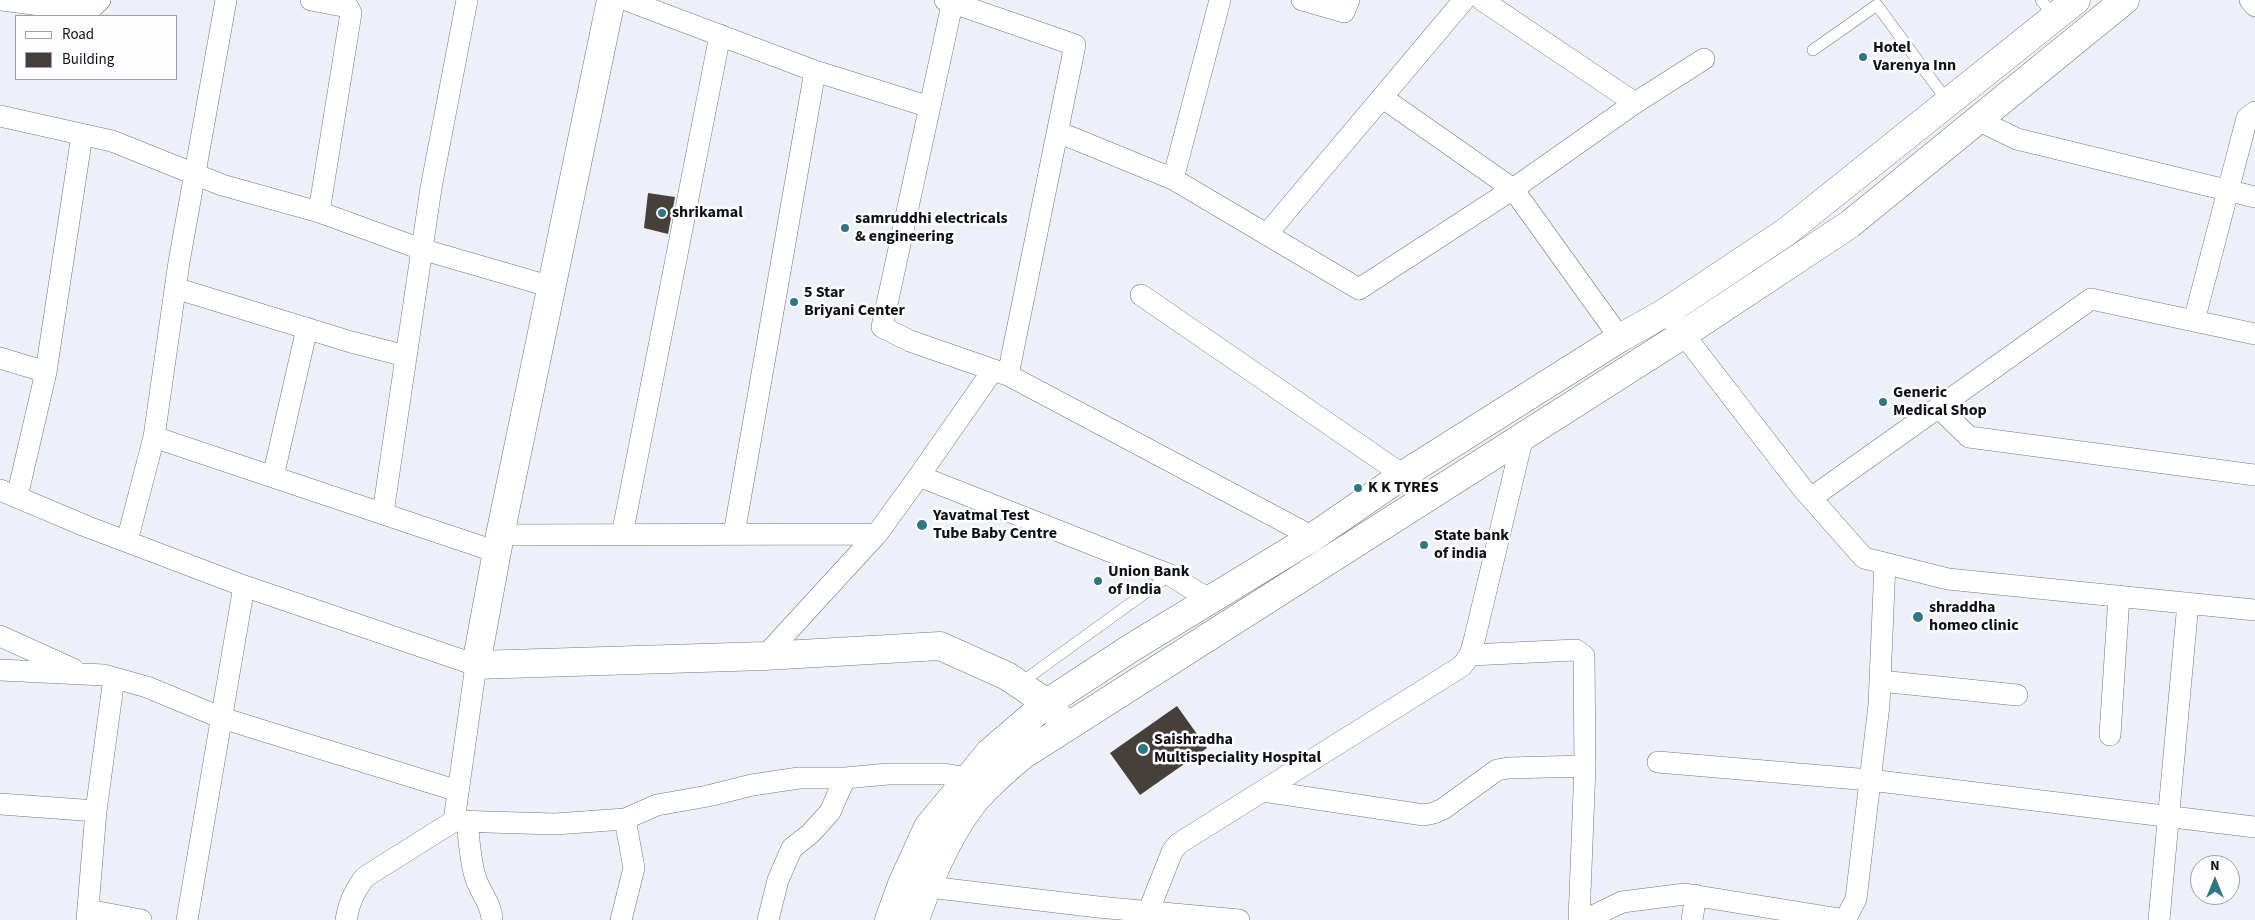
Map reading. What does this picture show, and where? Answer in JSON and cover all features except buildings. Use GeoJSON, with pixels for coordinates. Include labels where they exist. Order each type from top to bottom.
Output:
{"type":"FeatureCollection","features":[{"type":"Feature","properties":{"kind":"main road"},"geometry":{"type":"LineString","coordinates":[[611,0],[499,543],[476,665],[765,656],[940,646],[1007,676],[1047,703],[1066,726]]}},
{"type":"Feature","properties":{"kind":"main road"},"geometry":{"type":"LineString","coordinates":[[915,920],[914,885],[928,827],[990,752],[1047,703],[1131,648],[1313,537],[1403,475],[1620,338],[1666,312],[1786,232],[1949,104],[2048,8],[2076,0]]}},
{"type":"Feature","properties":{"kind":"main road"},"geometry":{"type":"LineString","coordinates":[[889,920],[954,833],[975,801],[1023,755],[1684,334],[1850,224],[2125,0]]}},
{"type":"Feature","properties":{"kind":"main road"},"geometry":{"type":"LineString","coordinates":[[1355,508],[1371,533]]}},
{"type":"Feature","properties":{"kind":"street"},"geometry":{"type":"LineString","coordinates":[[2,0],[79,10],[89,10],[100,0]]}},
{"type":"Feature","properties":{"kind":"street"},"geometry":{"type":"LineString","coordinates":[[127,541],[154,437],[175,288],[226,0]]}},
{"type":"Feature","properties":{"kind":"street"},"geometry":{"type":"LineString","coordinates":[[311,0],[348,7],[351,13],[319,212]]}},
{"type":"Feature","properties":{"kind":"street"},"geometry":{"type":"LineString","coordinates":[[383,513],[421,249],[467,0]]}},
{"type":"Feature","properties":{"kind":"street"},"geometry":{"type":"LineString","coordinates":[[626,0],[815,71],[930,107]]}},
{"type":"Feature","properties":{"kind":"street"},"geometry":{"type":"LineString","coordinates":[[1173,179],[1220,0]]}},
{"type":"Feature","properties":{"kind":"street"},"geometry":{"type":"LineString","coordinates":[[1302,0],[1344,12],[1349,0]]}},
{"type":"Feature","properties":{"kind":"street"},"geometry":{"type":"LineString","coordinates":[[1267,234],[1464,0]]}},
{"type":"Feature","properties":{"kind":"street"},"geometry":{"type":"LineString","coordinates":[[1482,0],[1635,103]]}},
{"type":"Feature","properties":{"kind":"street"},"geometry":{"type":"LineString","coordinates":[[2250,0],[2255,6]]}},
{"type":"Feature","properties":{"kind":"street"},"geometry":{"type":"LineString","coordinates":[[765,656],[877,534],[919,476],[1001,372],[1058,132],[1075,45],[950,1],[930,107],[882,327],[910,341],[1001,372],[1313,537]]}},
{"type":"Feature","properties":{"kind":"street"},"geometry":{"type":"LineString","coordinates":[[622,535],[720,35]]}},
{"type":"Feature","properties":{"kind":"street"},"geometry":{"type":"LineString","coordinates":[[1058,132],[1173,179],[1359,289],[1513,189],[1635,103],[1704,59]]}},
{"type":"Feature","properties":{"kind":"street"},"geometry":{"type":"LineString","coordinates":[[734,534],[815,71]]}},
{"type":"Feature","properties":{"kind":"street"},"geometry":{"type":"LineString","coordinates":[[1383,98],[1513,189],[1620,338]]}},
{"type":"Feature","properties":{"kind":"street"},"geometry":{"type":"LineString","coordinates":[[2194,321],[2247,118],[2255,112]]}},
{"type":"Feature","properties":{"kind":"street"},"geometry":{"type":"LineString","coordinates":[[0,116],[112,141],[195,176],[222,185],[319,212],[421,249],[552,287]]}},
{"type":"Feature","properties":{"kind":"street"},"geometry":{"type":"LineString","coordinates":[[1978,120],[2017,139],[2255,197]]}},
{"type":"Feature","properties":{"kind":"street"},"geometry":{"type":"LineString","coordinates":[[82,134],[46,372],[9,494],[244,586],[476,665],[458,791],[461,821],[474,874],[477,885],[491,907],[492,920]]}},
{"type":"Feature","properties":{"kind":"street"},"geometry":{"type":"LineString","coordinates":[[175,288],[406,356]]}},
{"type":"Feature","properties":{"kind":"street"},"geometry":{"type":"LineString","coordinates":[[1141,295],[1403,475]]}},
{"type":"Feature","properties":{"kind":"street"},"geometry":{"type":"LineString","coordinates":[[1811,498],[2091,298],[2255,334]]}},
{"type":"Feature","properties":{"kind":"street"},"geometry":{"type":"LineString","coordinates":[[1666,312],[1811,498],[1864,558],[1948,579],[2255,610]]}},
{"type":"Feature","properties":{"kind":"street"},"geometry":{"type":"LineString","coordinates":[[273,477],[308,328]]}},
{"type":"Feature","properties":{"kind":"street"},"geometry":{"type":"LineString","coordinates":[[0,358],[46,372]]}},
{"type":"Feature","properties":{"kind":"street"},"geometry":{"type":"LineString","coordinates":[[1938,407],[1969,437],[2255,475]]}},
{"type":"Feature","properties":{"kind":"street"},"geometry":{"type":"LineString","coordinates":[[1147,916],[1175,848],[1462,666],[1470,655],[1523,436]]}},
{"type":"Feature","properties":{"kind":"street"},"geometry":{"type":"LineString","coordinates":[[154,437],[383,513],[499,543],[622,535],[877,534]]}},
{"type":"Feature","properties":{"kind":"street"},"geometry":{"type":"LineString","coordinates":[[919,476],[1170,576],[1210,600]]}},
{"type":"Feature","properties":{"kind":"street"},"geometry":{"type":"LineString","coordinates":[[1585,920],[1622,902],[1685,894],[1845,920],[1856,899],[1870,780],[1880,681],[1886,563]]}},
{"type":"Feature","properties":{"kind":"street"},"geometry":{"type":"LineString","coordinates":[[188,920],[244,586]]}},
{"type":"Feature","properties":{"kind":"street"},"geometry":{"type":"LineString","coordinates":[[2110,735],[2118,596]]}},
{"type":"Feature","properties":{"kind":"street"},"geometry":{"type":"LineString","coordinates":[[2159,920],[2188,603]]}},
{"type":"Feature","properties":{"kind":"street"},"geometry":{"type":"LineString","coordinates":[[0,636],[84,674]]}},
{"type":"Feature","properties":{"kind":"street"},"geometry":{"type":"LineString","coordinates":[[1470,655],[1576,650],[1584,656],[1585,766],[1579,920]]}},
{"type":"Feature","properties":{"kind":"street"},"geometry":{"type":"LineString","coordinates":[[0,670],[104,674],[147,687],[222,718],[458,791]]}},
{"type":"Feature","properties":{"kind":"street"},"geometry":{"type":"LineString","coordinates":[[114,678],[96,811],[88,915],[140,920]]}},
{"type":"Feature","properties":{"kind":"street"},"geometry":{"type":"LineString","coordinates":[[1880,681],[2017,695]]}},
{"type":"Feature","properties":{"kind":"street"},"geometry":{"type":"LineString","coordinates":[[1658,762],[1870,780],[2255,827]]}},
{"type":"Feature","properties":{"kind":"street"},"geometry":{"type":"LineString","coordinates":[[1263,791],[1424,815],[1443,809],[1498,770],[1508,768],[1585,766]]}},
{"type":"Feature","properties":{"kind":"street"},"geometry":{"type":"LineString","coordinates":[[346,920],[349,902],[365,877],[461,821],[555,824],[625,819],[658,805],[708,796],[752,785],[800,778],[845,778],[888,774],[944,774],[968,778]]}},
{"type":"Feature","properties":{"kind":"street"},"geometry":{"type":"LineString","coordinates":[[768,920],[778,880],[792,848],[810,834],[830,812],[845,778]]}},
{"type":"Feature","properties":{"kind":"street"},"geometry":{"type":"LineString","coordinates":[[0,804],[96,811]]}},
{"type":"Feature","properties":{"kind":"street"},"geometry":{"type":"LineString","coordinates":[[621,920],[634,868],[625,819]]}},
{"type":"Feature","properties":{"kind":"street"},"geometry":{"type":"LineString","coordinates":[[914,885],[1147,916],[1239,920]]}},
{"type":"Feature","properties":{"kind":"street"},"geometry":{"type":"LineString","coordinates":[[1692,920],[1696,896]]}},
{"type":"Feature","properties":{"kind":"lane"},"geometry":{"type":"LineString","coordinates":[[1813,50],[1877,5],[1949,104]]}},
{"type":"Feature","properties":{"kind":"lane"},"geometry":{"type":"LineString","coordinates":[[1019,684],[1170,576]]}},
{"type":"Feature","properties":{"kind":"place","name":"Hotel Varenya Inn"},"geometry":{"type":"Point","coordinates":[1863,57]}},
{"type":"Feature","properties":{"kind":"place","name":"shrikamal"},"geometry":{"type":"Point","coordinates":[662,213]}},
{"type":"Feature","properties":{"kind":"place","name":"samruddhi electricals & engineering"},"geometry":{"type":"Point","coordinates":[845,228]}},
{"type":"Feature","properties":{"kind":"place","name":"5 Star Briyani Center"},"geometry":{"type":"Point","coordinates":[794,302]}},
{"type":"Feature","properties":{"kind":"place","name":"Generic Medical Shop"},"geometry":{"type":"Point","coordinates":[1883,402]}},
{"type":"Feature","properties":{"kind":"place","name":"K K TYRES"},"geometry":{"type":"Point","coordinates":[1358,488]}},
{"type":"Feature","properties":{"kind":"place","name":"Yavatmal Test Tube Baby Centre"},"geometry":{"type":"Point","coordinates":[922,525]}},
{"type":"Feature","properties":{"kind":"place","name":"State bank of india"},"geometry":{"type":"Point","coordinates":[1424,545]}},
{"type":"Feature","properties":{"kind":"place","name":"Union Bank of India"},"geometry":{"type":"Point","coordinates":[1098,581]}},
{"type":"Feature","properties":{"kind":"place","name":"shraddha homeo clinic"},"geometry":{"type":"Point","coordinates":[1918,617]}},
{"type":"Feature","properties":{"kind":"place","name":"Saishradha Multispeciality Hospital"},"geometry":{"type":"Point","coordinates":[1143,749]}}]}
